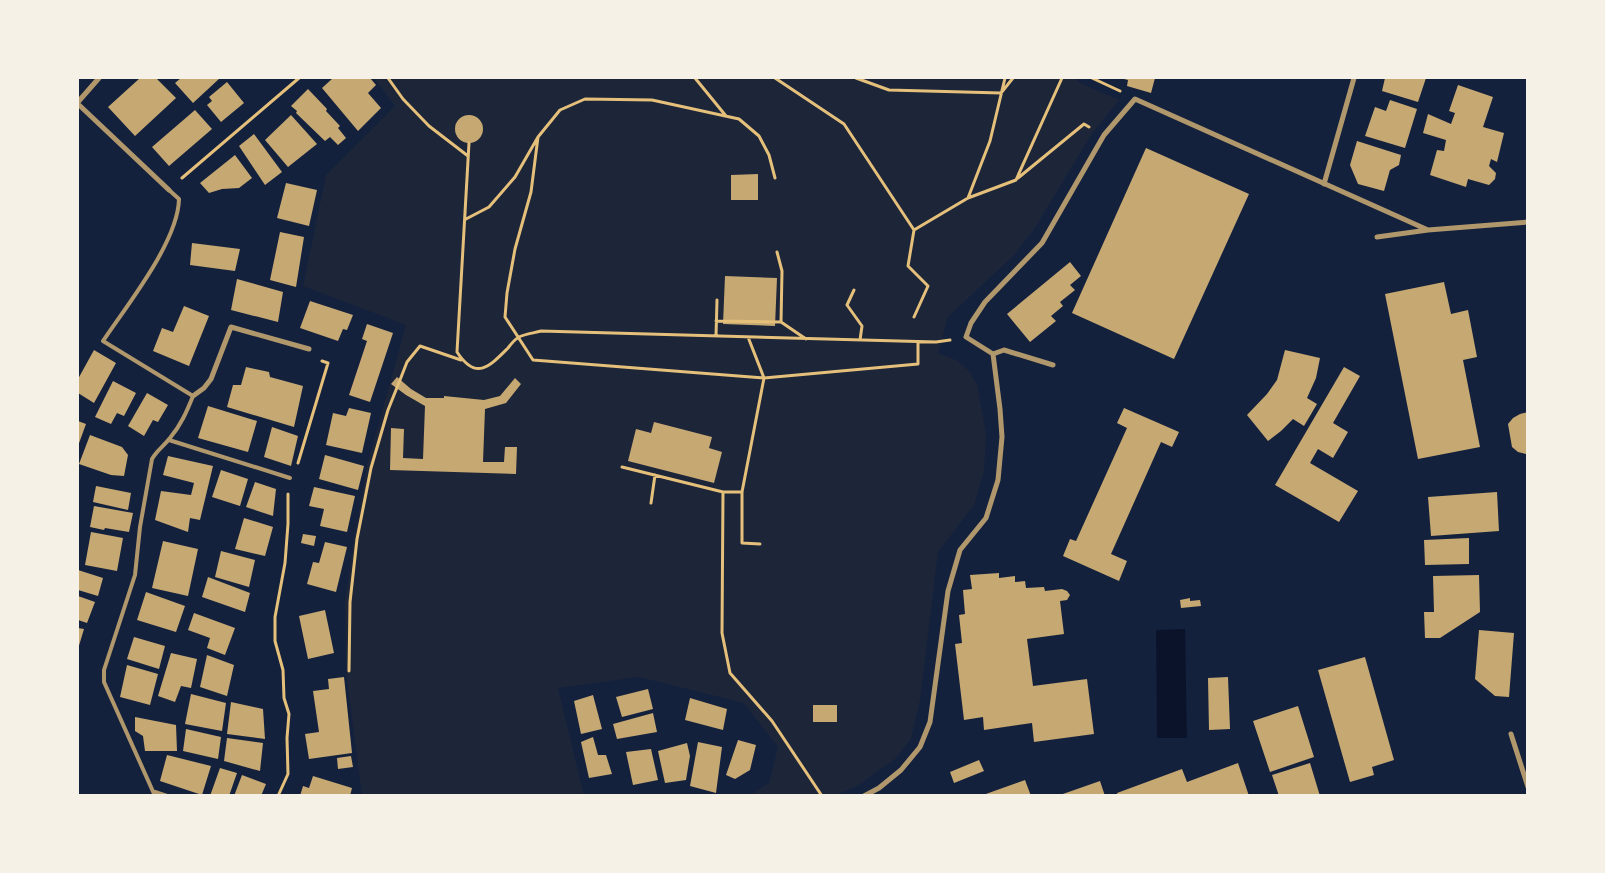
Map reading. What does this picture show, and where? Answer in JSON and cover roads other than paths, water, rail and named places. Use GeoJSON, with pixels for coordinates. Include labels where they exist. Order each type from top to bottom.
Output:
{"type":"FeatureCollection","features":[{"type":"Feature","properties":{"kind":"street"},"geometry":{"type":"LineString","coordinates":[[98,78],[78,103],[169,190]]}},
{"type":"Feature","properties":{"kind":"street"},"geometry":{"type":"LineString","coordinates":[[1324,184],[1354,78]]}},
{"type":"Feature","properties":{"kind":"street"},"geometry":{"type":"LineString","coordinates":[[993,354],[966,338],[971,323],[986,302],[1042,243],[1104,135],[1135,99],[1428,230]]}},
{"type":"Feature","properties":{"kind":"street"},"geometry":{"type":"LineString","coordinates":[[1377,237],[1428,230],[1528,222]]}},
{"type":"Feature","properties":{"kind":"street"},"geometry":{"type":"LineString","coordinates":[[193,396],[204,388],[211,379],[231,327],[309,350]]}},
{"type":"Feature","properties":{"kind":"street"},"geometry":{"type":"LineString","coordinates":[[993,354],[1004,350],[1054,366]]}},
{"type":"Feature","properties":{"kind":"street"},"geometry":{"type":"LineString","coordinates":[[864,796],[879,788],[901,770],[920,747],[930,722],[948,591],[960,550],[986,518],[998,480],[1002,437],[993,354]]}},
{"type":"Feature","properties":{"kind":"street"},"geometry":{"type":"LineString","coordinates":[[1511,734],[1528,787]]}},
{"type":"Feature","properties":{"kind":"lane"},"geometry":{"type":"LineString","coordinates":[[167,796],[155,794],[104,682],[104,670],[135,575],[140,527],[152,459],[180,424],[193,396],[102,341],[171,235],[179,206],[179,199],[169,190]]}},
{"type":"Feature","properties":{"kind":"lane"},"geometry":{"type":"LineString","coordinates":[[169,440],[290,478]]}}]}
